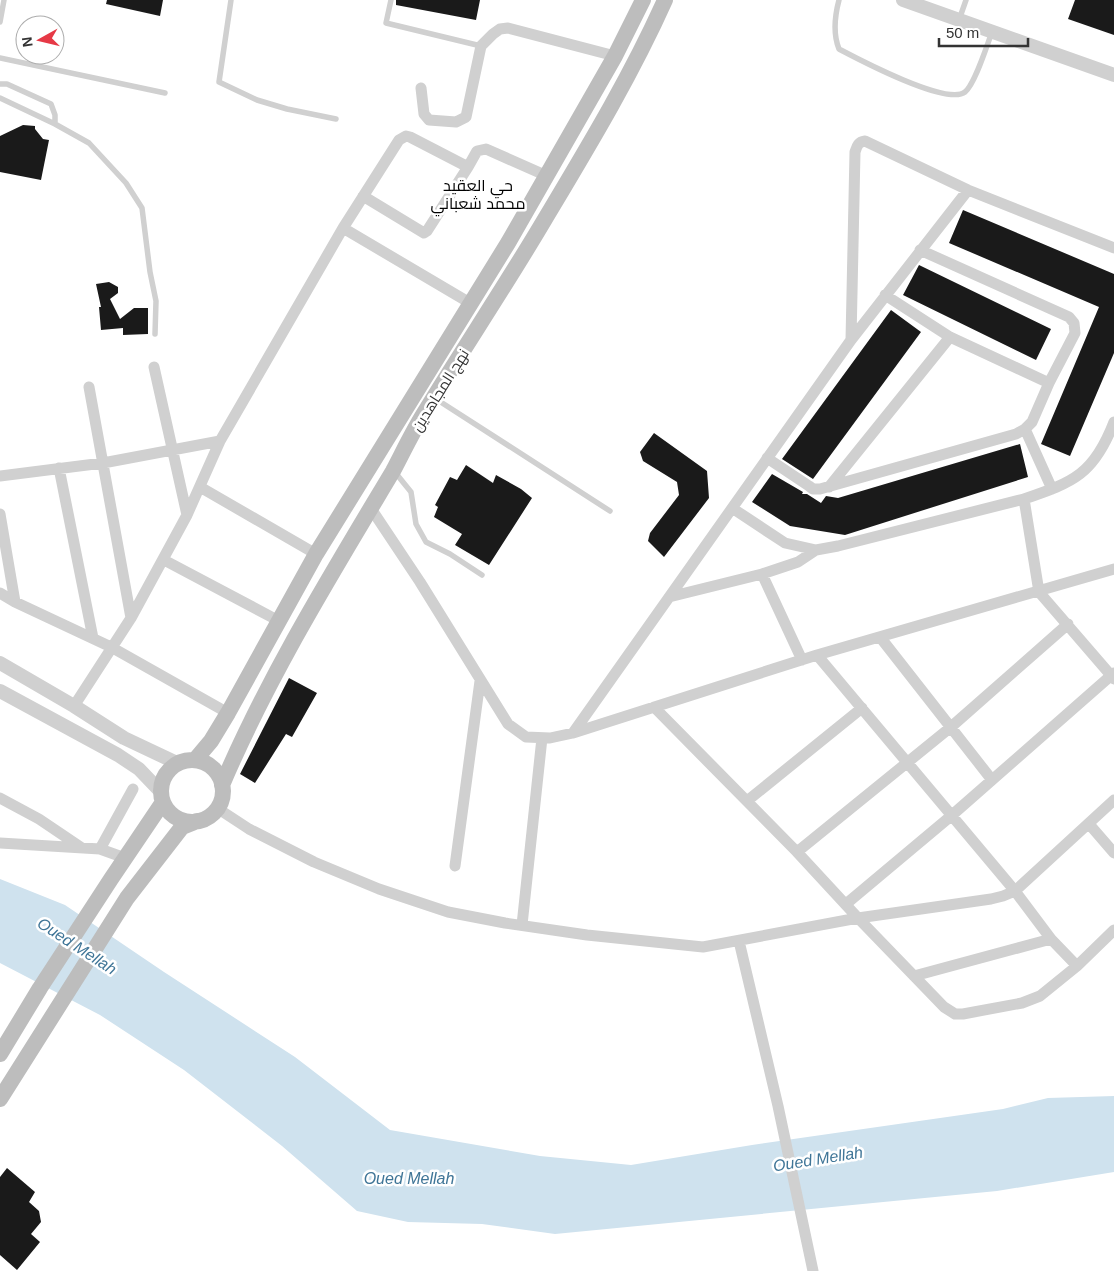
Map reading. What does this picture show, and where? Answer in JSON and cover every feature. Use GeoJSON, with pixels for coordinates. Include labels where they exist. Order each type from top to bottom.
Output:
{"type":"FeatureCollection","features":[{"type":"Feature","properties":{"kind":"main road","name":"نهج المجاهدين"},"geometry":{"type":"LineString","coordinates":[[195,760],[228,713],[316,554],[508,243],[615,56],[643,0]]}},
{"type":"Feature","properties":{"kind":"main road","name":"نهج المجاهدين"},"geometry":{"type":"LineString","coordinates":[[222,785],[241,740],[293,639],[434,398],[591,142],[636,60],[665,0]]}},
{"type":"Feature","properties":{"kind":"main road"},"geometry":{"type":"LineString","coordinates":[[0,1054],[162,797],[165,775],[177,763],[186,760],[205,762],[219,776],[222,785],[221,801],[217,808],[205,819],[182,827],[127,898],[0,1099]]}},
{"type":"Feature","properties":{"kind":"main road"},"geometry":{"type":"LineString","coordinates":[[162,797],[169,811],[177,818],[197,821]]}},
{"type":"Feature","properties":{"kind":"street"},"geometry":{"type":"LineString","coordinates":[[903,0],[1114,75]]}},
{"type":"Feature","properties":{"kind":"street"},"geometry":{"type":"LineString","coordinates":[[421,88],[424,114],[429,120],[456,122],[462,120],[466,117],[469,109],[481,46],[500,29],[508,28],[615,56]]}},
{"type":"Feature","properties":{"kind":"street"},"geometry":{"type":"LineString","coordinates":[[74,706],[111,647],[132,618],[187,515],[220,442],[343,228],[399,140],[406,136],[410,137],[468,167]]}},
{"type":"Feature","properties":{"kind":"street"},"geometry":{"type":"LineString","coordinates":[[851,340],[855,152],[860,142],[865,141],[968,190],[1114,248]]}},
{"type":"Feature","properties":{"kind":"street"},"geometry":{"type":"LineString","coordinates":[[363,196],[424,232],[427,231],[468,167],[476,151],[486,149],[547,176]]}},
{"type":"Feature","properties":{"kind":"street"},"geometry":{"type":"LineString","coordinates":[[573,733],[851,340],[968,190]]}},
{"type":"Feature","properties":{"kind":"street"},"geometry":{"type":"LineString","coordinates":[[343,228],[470,303]]}},
{"type":"Feature","properties":{"kind":"street"},"geometry":{"type":"LineString","coordinates":[[767,458],[813,489],[829,487],[1016,434],[1025,430],[1032,422],[1074,333],[1074,324],[1069,317],[920,250]]}},
{"type":"Feature","properties":{"kind":"street"},"geometry":{"type":"LineString","coordinates":[[885,295],[950,337],[1049,383]]}},
{"type":"Feature","properties":{"kind":"street"},"geometry":{"type":"LineString","coordinates":[[829,487],[950,337]]}},
{"type":"Feature","properties":{"kind":"street"},"geometry":{"type":"LineString","coordinates":[[154,367],[187,515]]}},
{"type":"Feature","properties":{"kind":"street"},"geometry":{"type":"LineString","coordinates":[[89,386],[132,618]]}},
{"type":"Feature","properties":{"kind":"street"},"geometry":{"type":"LineString","coordinates":[[732,508],[785,543],[816,550],[838,546],[1024,499],[1052,489],[1078,476],[1101,451],[1114,422]]}},
{"type":"Feature","properties":{"kind":"street"},"geometry":{"type":"LineString","coordinates":[[1025,430],[1052,489]]}},
{"type":"Feature","properties":{"kind":"street"},"geometry":{"type":"LineString","coordinates":[[0,476],[103,463],[220,442]]}},
{"type":"Feature","properties":{"kind":"street"},"geometry":{"type":"LineString","coordinates":[[1101,451],[1114,450]]}},
{"type":"Feature","properties":{"kind":"street"},"geometry":{"type":"LineString","coordinates":[[59,468],[93,638]]}},
{"type":"Feature","properties":{"kind":"street"},"geometry":{"type":"LineString","coordinates":[[200,487],[316,554]]}},
{"type":"Feature","properties":{"kind":"street"},"geometry":{"type":"LineString","coordinates":[[846,904],[1113,676],[1039,592],[1024,499]]}},
{"type":"Feature","properties":{"kind":"street"},"geometry":{"type":"LineString","coordinates":[[370,507],[420,582],[508,724],[526,737],[550,738],[573,733],[817,655],[1114,569]]}},
{"type":"Feature","properties":{"kind":"street"},"geometry":{"type":"LineString","coordinates":[[0,514],[15,602]]}},
{"type":"Feature","properties":{"kind":"street"},"geometry":{"type":"LineString","coordinates":[[669,597],[762,574],[798,562],[816,550]]}},
{"type":"Feature","properties":{"kind":"street"},"geometry":{"type":"LineString","coordinates":[[164,560],[279,621]]}},
{"type":"Feature","properties":{"kind":"street"},"geometry":{"type":"LineString","coordinates":[[762,574],[802,660]]}},
{"type":"Feature","properties":{"kind":"street"},"geometry":{"type":"LineString","coordinates":[[0,593],[15,602],[111,647],[228,713]]}},
{"type":"Feature","properties":{"kind":"street"},"geometry":{"type":"LineString","coordinates":[[797,852],[951,727],[1068,624]]}},
{"type":"Feature","properties":{"kind":"street"},"geometry":{"type":"LineString","coordinates":[[880,637],[992,780]]}},
{"type":"Feature","properties":{"kind":"street"},"geometry":{"type":"LineString","coordinates":[[817,655],[908,762],[1051,939],[1077,966]]}},
{"type":"Feature","properties":{"kind":"street"},"geometry":{"type":"LineString","coordinates":[[0,663],[74,706],[124,738],[177,763]]}},
{"type":"Feature","properties":{"kind":"street"},"geometry":{"type":"LineString","coordinates":[[455,866],[480,681]]}},
{"type":"Feature","properties":{"kind":"street"},"geometry":{"type":"LineString","coordinates":[[0,691],[118,755],[139,769],[162,797]]}},
{"type":"Feature","properties":{"kind":"street"},"geometry":{"type":"LineString","coordinates":[[654,707],[797,852],[944,1007],[955,1014],[1022,1003],[1040,996],[1077,966],[1114,930]]}},
{"type":"Feature","properties":{"kind":"street"},"geometry":{"type":"LineString","coordinates":[[747,801],[862,708]]}},
{"type":"Feature","properties":{"kind":"street"},"geometry":{"type":"LineString","coordinates":[[522,925],[542,738]]}},
{"type":"Feature","properties":{"kind":"street"},"geometry":{"type":"LineString","coordinates":[[100,850],[133,789]]}},
{"type":"Feature","properties":{"kind":"street"},"geometry":{"type":"LineString","coordinates":[[0,798],[39,819],[84,849]]}},
{"type":"Feature","properties":{"kind":"street"},"geometry":{"type":"LineString","coordinates":[[217,808],[249,829],[314,862],[379,889],[448,912],[587,935],[704,947],[739,942],[858,918],[1003,896],[1014,892],[1114,800]]}},
{"type":"Feature","properties":{"kind":"street"},"geometry":{"type":"LineString","coordinates":[[1088,824],[1114,853]]}},
{"type":"Feature","properties":{"kind":"street"},"geometry":{"type":"LineString","coordinates":[[0,843],[100,850],[124,858]]}},
{"type":"Feature","properties":{"kind":"street"},"geometry":{"type":"LineString","coordinates":[[914,976],[1051,939]]}},
{"type":"Feature","properties":{"kind":"street"},"geometry":{"type":"LineString","coordinates":[[739,942],[778,1106],[813,1271]]}},
{"type":"Feature","properties":{"kind":"lane"},"geometry":{"type":"LineString","coordinates":[[0,22],[4,0]]}},
{"type":"Feature","properties":{"kind":"lane"},"geometry":{"type":"LineString","coordinates":[[231,0],[219,82],[257,100],[288,109],[336,119]]}},
{"type":"Feature","properties":{"kind":"lane"},"geometry":{"type":"LineString","coordinates":[[391,0],[386,23],[481,46]]}},
{"type":"Feature","properties":{"kind":"lane"},"geometry":{"type":"LineString","coordinates":[[838,0],[836,41],[839,49],[868,64],[938,93],[954,95],[964,92],[973,79],[992,32]]}},
{"type":"Feature","properties":{"kind":"lane"},"geometry":{"type":"LineString","coordinates":[[958,20],[966,0]]}},
{"type":"Feature","properties":{"kind":"lane"},"geometry":{"type":"LineString","coordinates":[[0,58],[165,93]]}},
{"type":"Feature","properties":{"kind":"lane"},"geometry":{"type":"LineString","coordinates":[[0,84],[7,84],[51,104],[55,115],[55,124]]}},
{"type":"Feature","properties":{"kind":"lane"},"geometry":{"type":"LineString","coordinates":[[0,98],[90,142],[126,183],[142,208],[150,272],[156,300],[155,334]]}},
{"type":"Feature","properties":{"kind":"lane"},"geometry":{"type":"LineString","coordinates":[[434,398],[610,511]]}},
{"type":"Feature","properties":{"kind":"lane"},"geometry":{"type":"LineString","coordinates":[[393,470],[411,492],[416,524],[426,542],[450,554],[482,575]]}},
{"type":"Feature","properties":{"kind":"water","name":"Oued Mellah"},"geometry":{"type":"Polygon","coordinates":[[[0,879],[65,905],[295,1057],[390,1130],[540,1156],[631,1165],[752,1145],[1003,1109],[1048,1098],[1114,1096],[1114,1172],[997,1191],[555,1234],[482,1224],[408,1222],[357,1211],[282,1146],[184,1070],[100,1015],[0,963],[0,879]]]}},
{"type":"Feature","properties":{"kind":"building"},"geometry":{"type":"Polygon","coordinates":[[[107,0],[163,0],[160,16],[106,4],[107,0]]]}},
{"type":"Feature","properties":{"kind":"building"},"geometry":{"type":"Polygon","coordinates":[[[396,0],[480,0],[476,20],[396,5],[396,0]]]}},
{"type":"Feature","properties":{"kind":"building"},"geometry":{"type":"Polygon","coordinates":[[[1075,0],[1114,0],[1114,35],[1068,19],[1075,0]]]}},
{"type":"Feature","properties":{"kind":"building"},"geometry":{"type":"Polygon","coordinates":[[[23,125],[35,126],[35,129],[43,139],[49,140],[41,180],[0,172],[0,136],[23,125]]]}},
{"type":"Feature","properties":{"kind":"building"},"geometry":{"type":"Polygon","coordinates":[[[963,210],[1114,274],[1114,353],[1070,456],[1041,444],[1099,307],[949,243],[963,210]]]}},
{"type":"Feature","properties":{"kind":"building"},"geometry":{"type":"Polygon","coordinates":[[[919,265],[1051,329],[1036,360],[903,295],[919,265]]]}},
{"type":"Feature","properties":{"kind":"building"},"geometry":{"type":"Polygon","coordinates":[[[109,282],[118,287],[118,293],[110,299],[120,319],[134,308],[148,308],[148,334],[123,335],[123,328],[101,330],[99,307],[101,307],[96,284],[109,282]]]}},
{"type":"Feature","properties":{"kind":"building"},"geometry":{"type":"Polygon","coordinates":[[[891,310],[921,332],[813,479],[782,459],[891,310]]]}},
{"type":"Feature","properties":{"kind":"building"},"geometry":{"type":"Polygon","coordinates":[[[654,433],[707,471],[709,498],[664,557],[648,541],[650,533],[679,495],[677,482],[643,461],[640,452],[654,433]]]}},
{"type":"Feature","properties":{"kind":"building"},"geometry":{"type":"Polygon","coordinates":[[[1020,444],[1028,477],[845,535],[790,526],[752,502],[772,474],[803,492],[802,494],[807,494],[821,503],[826,496],[838,498],[1020,444]]]}},
{"type":"Feature","properties":{"kind":"building"},"geometry":{"type":"Polygon","coordinates":[[[466,465],[493,483],[496,475],[521,489],[532,498],[489,565],[455,545],[462,534],[434,517],[438,507],[435,505],[450,477],[457,480],[466,465]]]}},
{"type":"Feature","properties":{"kind":"building"},"geometry":{"type":"Polygon","coordinates":[[[289,678],[317,693],[292,737],[286,734],[255,783],[240,774],[289,678]]]}},
{"type":"Feature","properties":{"kind":"building"},"geometry":{"type":"Polygon","coordinates":[[[7,1168],[35,1192],[29,1202],[39,1211],[41,1222],[31,1234],[40,1242],[17,1270],[0,1255],[0,1177],[7,1168]]]}},
{"type":"Feature","properties":{"kind":"district","name":"حي العقيد محمد شعباني"},"geometry":{"type":"Point","coordinates":[478,194]}}]}
